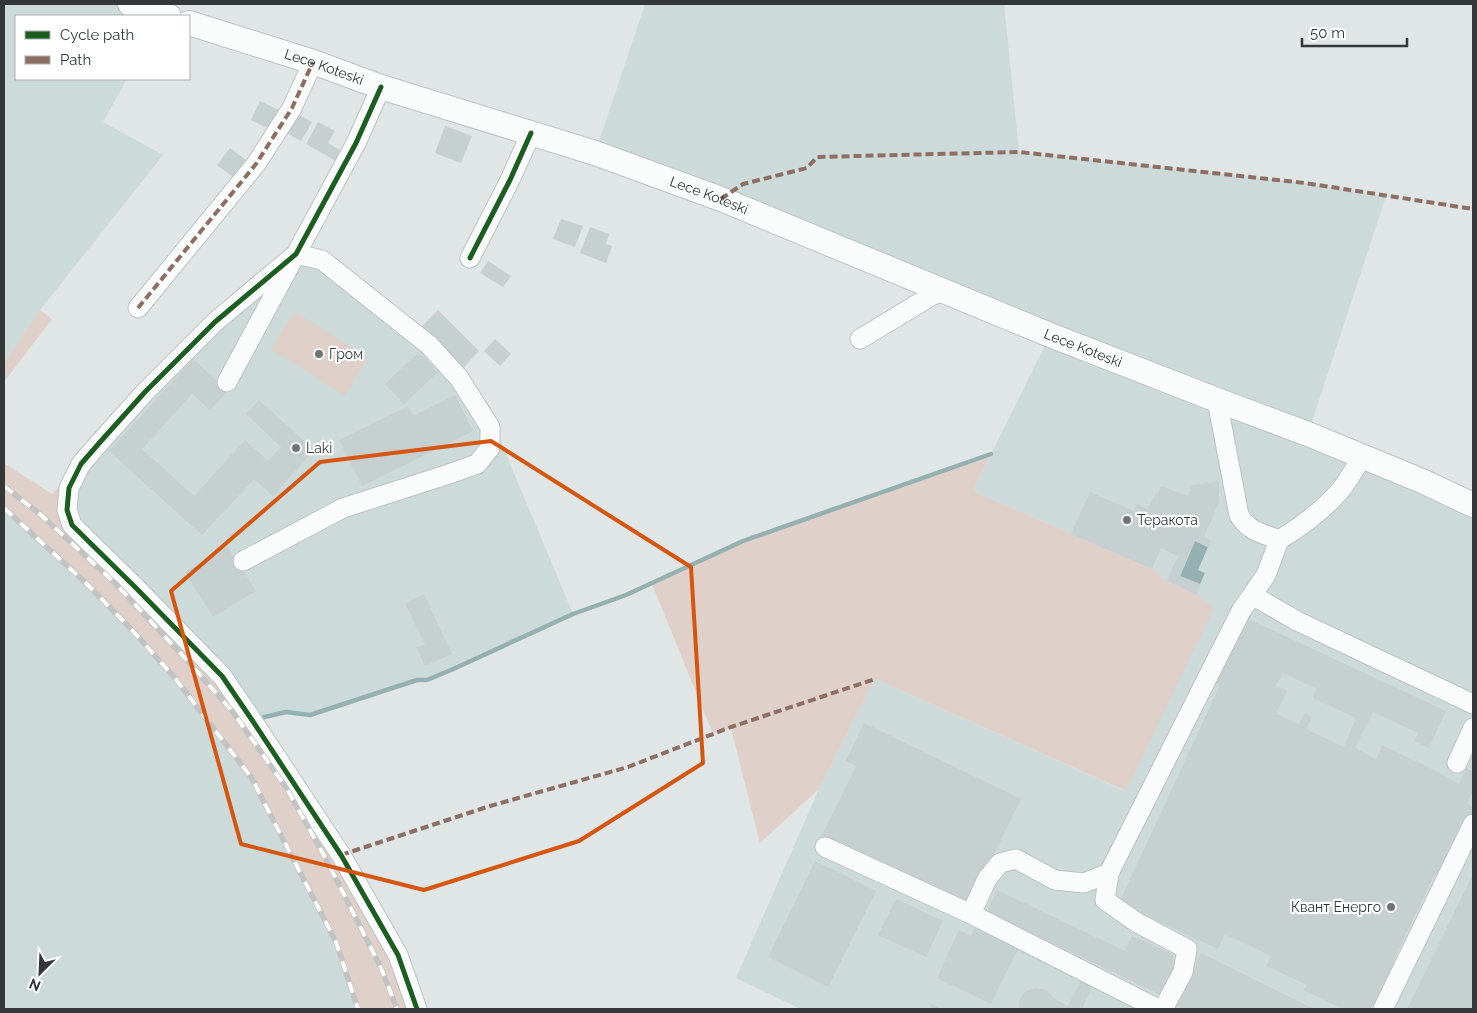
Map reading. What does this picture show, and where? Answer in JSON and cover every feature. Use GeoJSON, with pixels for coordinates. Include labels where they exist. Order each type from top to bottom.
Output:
{"type":"FeatureCollection","features":[{"type":"Feature","properties":{"kind":"main road"},"geometry":{"type":"LineString","coordinates":[[130,4],[166,15]]}},
{"type":"Feature","properties":{"kind":"main road","name":"Lece Koteski"},"geometry":{"type":"LineString","coordinates":[[190,23],[313,62],[380,87],[594,153],[721,199],[1050,335],[1308,434],[1422,481],[1473,505]]}},
{"type":"Feature","properties":{"kind":"street"},"geometry":{"type":"LineString","coordinates":[[138,308],[256,164],[292,108],[313,62]]}},
{"type":"Feature","properties":{"kind":"street"},"geometry":{"type":"LineString","coordinates":[[227,382],[356,143],[380,87]]}},
{"type":"Feature","properties":{"kind":"street"},"geometry":{"type":"LineString","coordinates":[[470,258],[510,180],[531,133]]}},
{"type":"Feature","properties":{"kind":"street"},"geometry":{"type":"LineString","coordinates":[[243,561],[343,508],[477,464],[490,448],[490,427],[459,378],[429,345],[322,260],[296,254]]}},
{"type":"Feature","properties":{"kind":"street"},"geometry":{"type":"LineString","coordinates":[[296,254],[215,322],[113,427],[81,464],[69,488],[67,510],[72,525],[222,676],[341,855],[398,955],[418,1009]]}},
{"type":"Feature","properties":{"kind":"street"},"geometry":{"type":"LineString","coordinates":[[860,339],[931,296],[944,291]]}},
{"type":"Feature","properties":{"kind":"street"},"geometry":{"type":"LineString","coordinates":[[1217,400],[1240,515],[1250,529],[1279,540]]}},
{"type":"Feature","properties":{"kind":"street"},"geometry":{"type":"LineString","coordinates":[[1163,1009],[1183,972],[1187,948],[1136,922],[1105,900],[1109,873],[1241,611],[1266,575],[1279,540],[1299,528],[1342,488],[1362,457]]}},
{"type":"Feature","properties":{"kind":"street"},"geometry":{"type":"LineString","coordinates":[[1252,595],[1297,621],[1473,704]]}},
{"type":"Feature","properties":{"kind":"street"},"geometry":{"type":"LineString","coordinates":[[1457,764],[1473,728]]}},
{"type":"Feature","properties":{"kind":"street"},"geometry":{"type":"LineString","coordinates":[[1382,1009],[1473,824]]}},
{"type":"Feature","properties":{"kind":"street"},"geometry":{"type":"LineString","coordinates":[[825,847],[971,914],[1158,1009]]}},
{"type":"Feature","properties":{"kind":"street"},"geometry":{"type":"LineString","coordinates":[[971,914],[986,879],[1000,863],[1016,859],[1055,880],[1084,883],[1109,873]]}},
{"type":"Feature","properties":{"kind":"highlighted area"},"geometry":{"type":"Polygon","coordinates":[[[491,441],[691,567],[703,763],[579,841],[424,890],[241,844],[171,591],[320,462],[491,441]]]}},
{"type":"Feature","properties":{"kind":"shaded area"},"geometry":{"type":"Polygon","coordinates":[[[4,4],[130,4],[158,15],[15,15],[15,80],[126,80],[103,122],[163,155],[40,310],[4,363],[4,4]]]}},
{"type":"Feature","properties":{"kind":"shaded area"},"geometry":{"type":"Polygon","coordinates":[[[645,4],[1004,4],[1019,152],[1305,183],[1386,196],[1308,434],[1473,505],[1473,1009],[801,1009],[736,978],[819,789],[875,679],[1125,791],[1197,595],[1167,581],[1152,569],[973,491],[1050,335],[595,153],[645,4]]]}},
{"type":"Feature","properties":{"kind":"shaded area"},"geometry":{"type":"Polygon","coordinates":[[[322,260],[429,345],[501,442],[573,614],[427,680],[417,680],[310,715],[286,712],[252,720],[72,525],[81,464],[280,267],[322,260]]]}},
{"type":"Feature","properties":{"kind":"shaded area"},"geometry":{"type":"Polygon","coordinates":[[[40,310],[52,319],[4,382],[4,363],[40,310]]]}},
{"type":"Feature","properties":{"kind":"shaded area","name":"Гром"},"geometry":{"type":"Polygon","coordinates":[[[294,311],[368,358],[345,396],[271,349],[294,311]]]}},
{"type":"Feature","properties":{"kind":"shaded area"},"geometry":{"type":"Polygon","coordinates":[[[991,454],[973,491],[1152,569],[1167,581],[1197,595],[1214,608],[1126,791],[875,679],[819,789],[760,843],[731,728],[713,734],[652,584],[743,541],[991,454]]]}},
{"type":"Feature","properties":{"kind":"shaded area"},"geometry":{"type":"Polygon","coordinates":[[[4,463],[52,494],[81,464],[67,510],[187,641],[341,855],[417,1009],[358,1009],[336,942],[251,777],[174,677],[132,630],[87,584],[4,508],[4,463]]]}},
{"type":"Feature","properties":{"kind":"shaded area"},"geometry":{"type":"Polygon","coordinates":[[[4,508],[87,584],[132,630],[174,677],[251,777],[336,942],[358,1009],[4,1009],[4,508]]]}},
{"type":"Feature","properties":{"kind":"water"},"geometry":{"type":"Polygon","coordinates":[[[1195,541],[1208,547],[1198,570],[1205,573],[1200,584],[1180,576],[1195,541]]]}},
{"type":"Feature","properties":{"kind":"building"},"geometry":{"type":"Polygon","coordinates":[[[260,101],[281,111],[272,130],[251,120],[260,101]]]}},
{"type":"Feature","properties":{"kind":"building"},"geometry":{"type":"Polygon","coordinates":[[[296,113],[312,122],[301,141],[285,132],[296,113]]]}},
{"type":"Feature","properties":{"kind":"building"},"geometry":{"type":"Polygon","coordinates":[[[318,122],[335,131],[328,143],[342,151],[336,161],[306,144],[318,122]]]}},
{"type":"Feature","properties":{"kind":"building"},"geometry":{"type":"Polygon","coordinates":[[[445,126],[472,136],[461,163],[435,153],[445,126]]]}},
{"type":"Feature","properties":{"kind":"building"},"geometry":{"type":"Polygon","coordinates":[[[230,148],[250,163],[237,180],[217,165],[230,148]]]}},
{"type":"Feature","properties":{"kind":"building"},"geometry":{"type":"Polygon","coordinates":[[[561,219],[583,226],[575,247],[553,239],[561,219]]]}},
{"type":"Feature","properties":{"kind":"building"},"geometry":{"type":"Polygon","coordinates":[[[590,227],[609,234],[606,244],[612,246],[606,263],[580,253],[590,227]]]}},
{"type":"Feature","properties":{"kind":"building"},"geometry":{"type":"Polygon","coordinates":[[[488,261],[511,276],[503,287],[480,273],[488,261]]]}},
{"type":"Feature","properties":{"kind":"building"},"geometry":{"type":"Polygon","coordinates":[[[438,310],[479,351],[463,368],[421,327],[438,310]]]}},
{"type":"Feature","properties":{"kind":"building"},"geometry":{"type":"Polygon","coordinates":[[[495,339],[511,354],[500,366],[484,351],[495,339]]]}},
{"type":"Feature","properties":{"kind":"building"},"geometry":{"type":"Polygon","coordinates":[[[419,352],[438,372],[404,404],[385,384],[419,352]]]}},
{"type":"Feature","properties":{"kind":"building","name":"Laki"},"geometry":{"type":"Polygon","coordinates":[[[193,359],[228,391],[210,410],[192,394],[142,449],[194,496],[245,440],[268,461],[281,447],[246,414],[259,400],[314,450],[273,496],[254,479],[202,535],[109,451],[193,359]]]}},
{"type":"Feature","properties":{"kind":"building"},"geometry":{"type":"Polygon","coordinates":[[[455,395],[473,431],[362,486],[339,440],[408,406],[413,416],[455,395]]]}},
{"type":"Feature","properties":{"kind":"building","name":"Теракота"},"geometry":{"type":"Polygon","coordinates":[[[1219,481],[1219,502],[1204,537],[1211,540],[1208,547],[1195,541],[1180,576],[1200,584],[1197,595],[1167,581],[1178,556],[1161,548],[1152,569],[1071,534],[1090,492],[1134,511],[1137,504],[1148,509],[1161,486],[1188,496],[1192,485],[1219,481]]]}},
{"type":"Feature","properties":{"kind":"building"},"geometry":{"type":"Polygon","coordinates":[[[227,546],[256,591],[213,617],[185,572],[227,546]]]}},
{"type":"Feature","properties":{"kind":"building"},"geometry":{"type":"Polygon","coordinates":[[[424,594],[452,654],[425,666],[416,647],[425,645],[405,603],[424,594]]]}},
{"type":"Feature","properties":{"kind":"building"},"geometry":{"type":"Polygon","coordinates":[[[1244,617],[1446,711],[1429,748],[1414,741],[1418,733],[1373,712],[1355,748],[1376,759],[1382,745],[1459,784],[1466,768],[1473,772],[1473,791],[1467,804],[1473,807],[1473,811],[1442,878],[1434,875],[1393,962],[1401,966],[1380,1009],[1372,1005],[1370,1009],[1343,1009],[1303,990],[1307,985],[1266,966],[1271,956],[1225,934],[1218,949],[1119,903],[1220,685],[1214,682],[1244,617]],[[1283,673],[1276,686],[1287,691],[1276,714],[1299,724],[1305,713],[1312,717],[1306,729],[1344,747],[1356,718],[1313,698],[1317,689],[1283,673]]]}},
{"type":"Feature","properties":{"kind":"building"},"geometry":{"type":"Polygon","coordinates":[[[864,723],[1021,799],[968,908],[821,837],[856,766],[846,761],[864,723]]]}},
{"type":"Feature","properties":{"kind":"building"},"geometry":{"type":"Polygon","coordinates":[[[815,861],[876,891],[828,987],[768,957],[815,861]]]}},
{"type":"Feature","properties":{"kind":"building"},"geometry":{"type":"Polygon","coordinates":[[[1473,874],[1473,1009],[1407,1009],[1473,874]]]}},
{"type":"Feature","properties":{"kind":"building"},"geometry":{"type":"Polygon","coordinates":[[[997,890],[1125,951],[1132,936],[1173,954],[1174,967],[1161,995],[987,912],[997,890]]]}},
{"type":"Feature","properties":{"kind":"building"},"geometry":{"type":"Polygon","coordinates":[[[896,899],[943,921],[926,957],[878,935],[896,899]]]}},
{"type":"Feature","properties":{"kind":"building"},"geometry":{"type":"Polygon","coordinates":[[[975,928],[1018,949],[991,1004],[937,978],[959,930],[971,936],[975,928]]]}},
{"type":"Feature","properties":{"kind":"building"},"geometry":{"type":"Polygon","coordinates":[[[1201,953],[1314,1009],[1183,1009],[1175,1005],[1201,953]]]}},
{"type":"Feature","properties":{"kind":"building"},"geometry":{"type":"Polygon","coordinates":[[[1081,980],[1093,985],[1082,1009],[1019,1009],[1020,999],[1024,993],[1035,988],[1047,990],[1055,999],[1068,1006],[1081,980]]]}},
{"type":"Feature","properties":{"kind":"building"},"geometry":{"type":"Polygon","coordinates":[[[931,1004],[942,1009],[929,1009],[931,1004]]]}},
{"type":"Feature","properties":{"kind":"waterway"},"geometry":{"type":"LineString","coordinates":[[256,719],[286,712],[310,715],[417,680],[427,680],[573,614],[626,595],[743,541],[991,454]]}},
{"type":"Feature","properties":{"kind":"railway"},"geometry":{"type":"LineString","coordinates":[[4,486],[41,515],[115,583],[233,712],[287,789],[327,861],[381,968],[397,1009]]}},
{"type":"Feature","properties":{"kind":"railway"},"geometry":{"type":"LineString","coordinates":[[4,508],[87,584],[132,630],[174,677],[251,777],[336,942],[358,1009]]}},
{"type":"Feature","properties":{"kind":"marked path"},"geometry":{"type":"LineString","coordinates":[[138,308],[256,164],[292,108],[313,62]]}},
{"type":"Feature","properties":{"kind":"marked path"},"geometry":{"type":"LineString","coordinates":[[721,199],[743,184],[807,168],[817,157],[1019,152],[1305,183],[1473,209]]}},
{"type":"Feature","properties":{"kind":"marked path"},"geometry":{"type":"LineString","coordinates":[[341,855],[490,806],[628,767],[731,727],[875,679]]}},
{"type":"Feature","properties":{"kind":"cycle path"},"geometry":{"type":"LineString","coordinates":[[381,87],[356,143],[296,254],[215,322],[145,392],[101,441],[81,464],[69,488],[67,510],[72,525],[222,676],[341,855],[398,955],[417,1009]]}},
{"type":"Feature","properties":{"kind":"cycle path"},"geometry":{"type":"LineString","coordinates":[[470,258],[510,180],[531,133]]}},
{"type":"Feature","properties":{"kind":"place","name":"Гром"},"geometry":{"type":"Point","coordinates":[319,354]}},
{"type":"Feature","properties":{"kind":"place","name":"Laki"},"geometry":{"type":"Point","coordinates":[296,448]}},
{"type":"Feature","properties":{"kind":"place","name":"Теракота"},"geometry":{"type":"Point","coordinates":[1127,520]}},
{"type":"Feature","properties":{"kind":"place","name":"Квант Енерго"},"geometry":{"type":"Point","coordinates":[1391,907]}}]}
